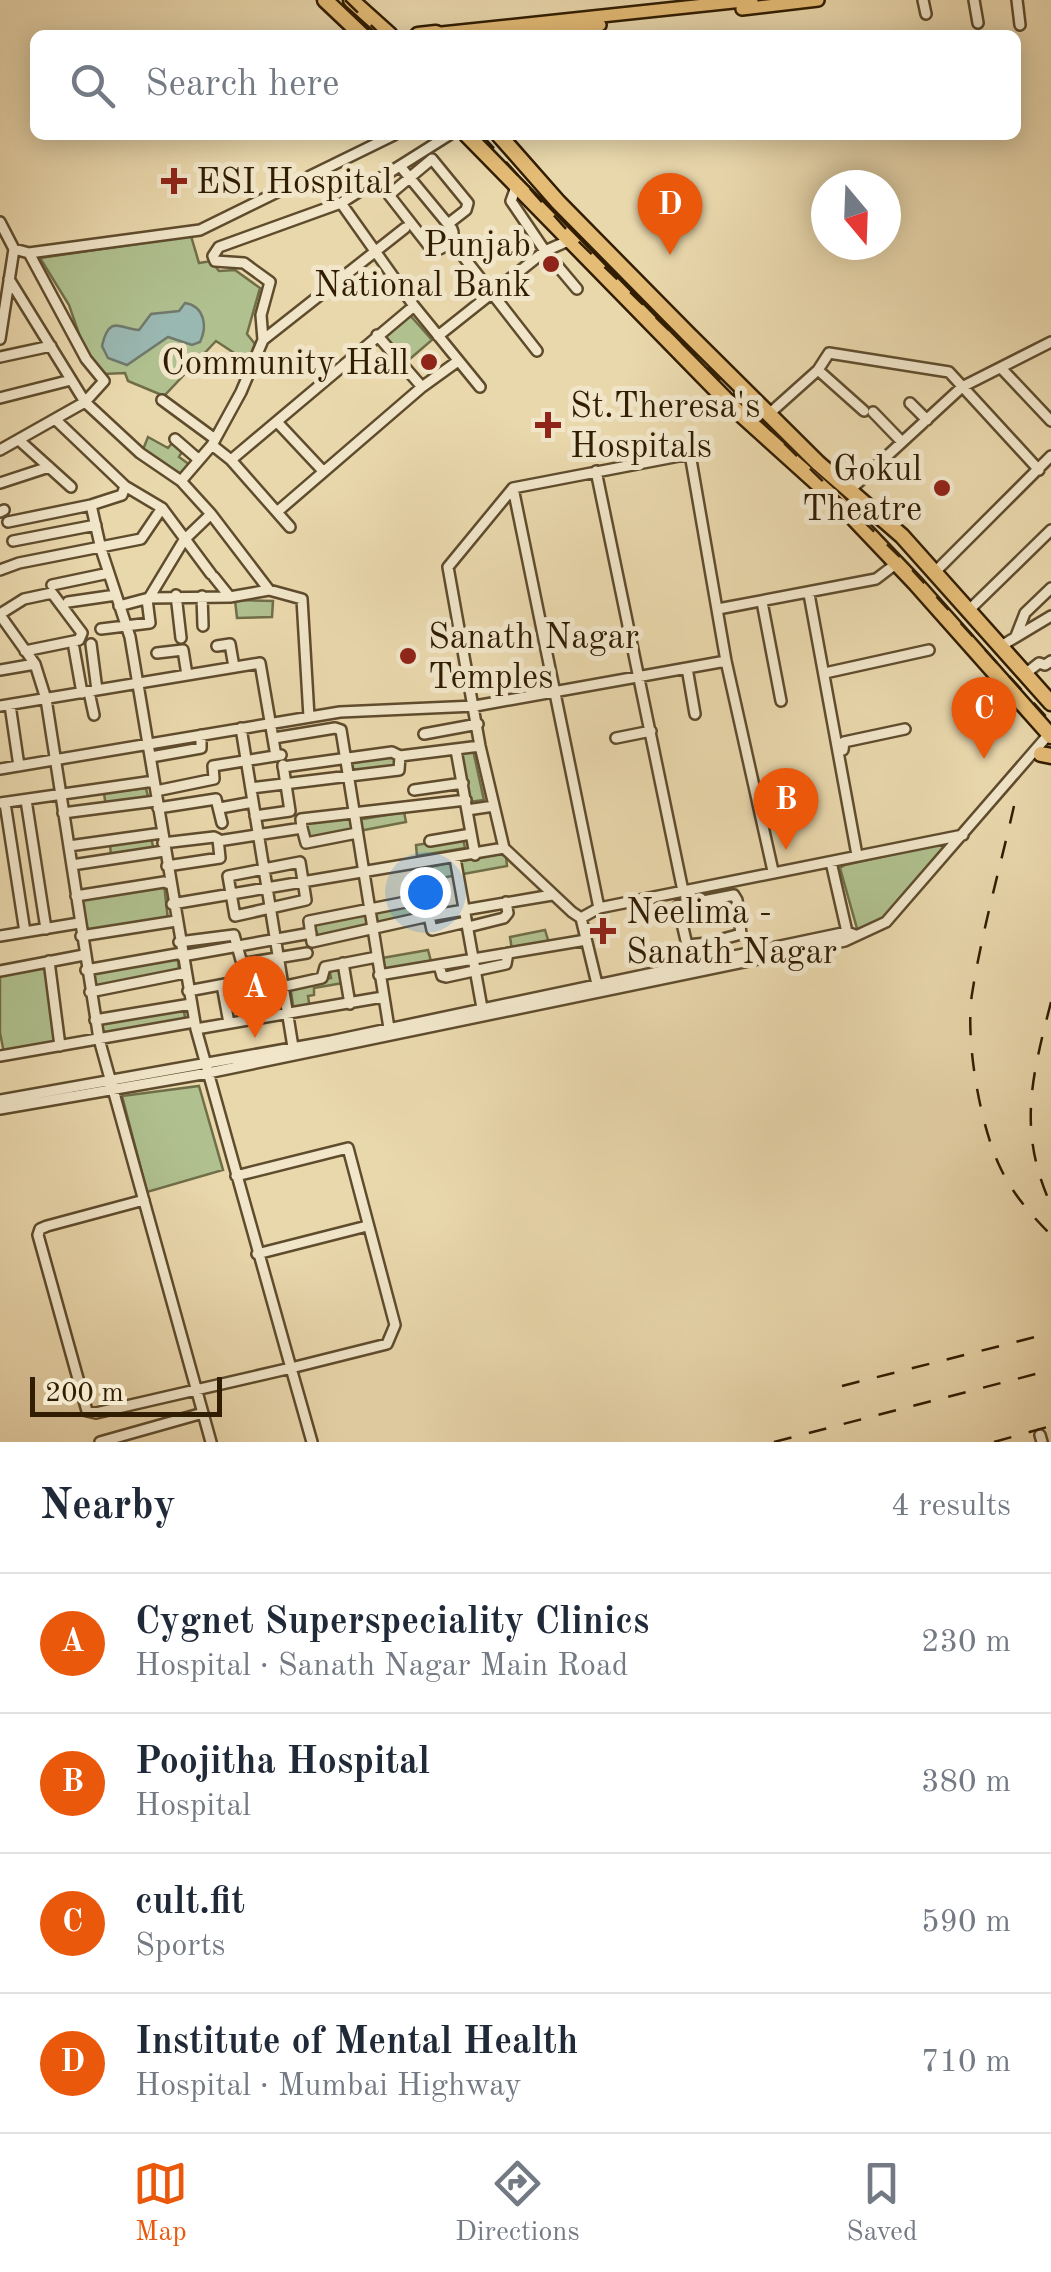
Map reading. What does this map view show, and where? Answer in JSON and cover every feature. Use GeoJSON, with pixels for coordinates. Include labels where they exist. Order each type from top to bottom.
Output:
{"type":"FeatureCollection","features":[{"type":"Feature","properties":{"kind":"highway"},"geometry":{"type":"LineString","coordinates":[[324,0],[357,30]]}},
{"type":"Feature","properties":{"kind":"highway"},"geometry":{"type":"LineString","coordinates":[[356,2],[386,30]]}},
{"type":"Feature","properties":{"kind":"highway"},"geometry":{"type":"LineString","coordinates":[[472,140],[642,316],[897,563],[1049,745]]}},
{"type":"Feature","properties":{"kind":"highway"},"geometry":{"type":"LineString","coordinates":[[502,140],[558,202],[818,463],[902,536],[1051,703]]}},
{"type":"Feature","properties":{"kind":"highway"},"geometry":{"type":"LineString","coordinates":[[642,316],[656,300]]}},
{"type":"Feature","properties":{"kind":"highway"},"geometry":{"type":"LineString","coordinates":[[806,475],[818,463]]}},
{"type":"Feature","properties":{"kind":"main road"},"geometry":{"type":"LineString","coordinates":[[474,30],[752,0]]}},
{"type":"Feature","properties":{"kind":"main road"},"geometry":{"type":"LineString","coordinates":[[542,30],[818,0]]}},
{"type":"Feature","properties":{"kind":"street"},"geometry":{"type":"LineString","coordinates":[[923,0],[926,14]]}},
{"type":"Feature","properties":{"kind":"street"},"geometry":{"type":"LineString","coordinates":[[974,0],[978,23]]}},
{"type":"Feature","properties":{"kind":"street"},"geometry":{"type":"LineString","coordinates":[[1016,0],[1020,25]]}},
{"type":"Feature","properties":{"kind":"street"},"geometry":{"type":"LineString","coordinates":[[14,250],[29,253],[200,230],[384,140]]}},
{"type":"Feature","properties":{"kind":"street"},"geometry":{"type":"LineString","coordinates":[[400,166],[410,178],[448,224],[454,233],[439,250],[432,250],[389,195],[410,178],[444,140]]}},
{"type":"Feature","properties":{"kind":"street"},"geometry":{"type":"LineString","coordinates":[[181,481],[214,442],[242,392],[263,340],[261,315],[270,282],[244,263],[214,262],[215,252],[222,244],[341,203],[400,166],[428,155]]}},
{"type":"Feature","properties":{"kind":"street"},"geometry":{"type":"LineString","coordinates":[[428,155],[468,203],[466,210],[448,224]]}},
{"type":"Feature","properties":{"kind":"street"},"geometry":{"type":"LineString","coordinates":[[516,186],[511,201],[577,289]]}},
{"type":"Feature","properties":{"kind":"street"},"geometry":{"type":"LineString","coordinates":[[341,203],[414,306],[480,387]]}},
{"type":"Feature","properties":{"kind":"street"},"geometry":{"type":"LineString","coordinates":[[0,222],[14,250],[0,340]]}},
{"type":"Feature","properties":{"kind":"street"},"geometry":{"type":"LineString","coordinates":[[263,340],[405,228]]}},
{"type":"Feature","properties":{"kind":"street"},"geometry":{"type":"LineString","coordinates":[[438,336],[545,251],[568,241]]}},
{"type":"Feature","properties":{"kind":"street"},"geometry":{"type":"LineString","coordinates":[[459,250],[538,351]]}},
{"type":"Feature","properties":{"kind":"street"},"geometry":{"type":"LineString","coordinates":[[0,450],[85,402],[104,381],[86,359],[29,253]]}},
{"type":"Feature","properties":{"kind":"street"},"geometry":{"type":"LineString","coordinates":[[9,278],[85,402],[140,453],[181,481],[269,590]]}},
{"type":"Feature","properties":{"kind":"street"},"geometry":{"type":"LineString","coordinates":[[231,460],[414,306]]}},
{"type":"Feature","properties":{"kind":"street"},"geometry":{"type":"LineString","coordinates":[[377,335],[422,387]]}},
{"type":"Feature","properties":{"kind":"street"},"geometry":{"type":"LineString","coordinates":[[849,491],[962,387],[1051,342]]}},
{"type":"Feature","properties":{"kind":"street"},"geometry":{"type":"LineString","coordinates":[[0,357],[50,346]]}},
{"type":"Feature","properties":{"kind":"street"},"geometry":{"type":"LineString","coordinates":[[770,413],[818,370],[829,353],[947,372],[1038,470]]}},
{"type":"Feature","properties":{"kind":"street"},"geometry":{"type":"LineString","coordinates":[[277,512],[422,387],[458,361]]}},
{"type":"Feature","properties":{"kind":"street"},"geometry":{"type":"LineString","coordinates":[[1002,368],[1051,421]]}},
{"type":"Feature","properties":{"kind":"street"},"geometry":{"type":"LineString","coordinates":[[818,370],[902,442]]}},
{"type":"Feature","properties":{"kind":"street"},"geometry":{"type":"LineString","coordinates":[[0,398],[72,380]]}},
{"type":"Feature","properties":{"kind":"street"},"geometry":{"type":"LineString","coordinates":[[162,400],[214,442],[290,527]]}},
{"type":"Feature","properties":{"kind":"street"},"geometry":{"type":"LineString","coordinates":[[910,402],[926,420]]}},
{"type":"Feature","properties":{"kind":"street"},"geometry":{"type":"LineString","coordinates":[[56,421],[125,486],[162,508],[230,597]]}},
{"type":"Feature","properties":{"kind":"street"},"geometry":{"type":"LineString","coordinates":[[278,423],[324,470]]}},
{"type":"Feature","properties":{"kind":"street"},"geometry":{"type":"LineString","coordinates":[[175,439],[198,459]]}},
{"type":"Feature","properties":{"kind":"street"},"geometry":{"type":"LineString","coordinates":[[20,441],[70,487]]}},
{"type":"Feature","properties":{"kind":"street"},"geometry":{"type":"LineString","coordinates":[[598,989],[580,918],[504,848],[480,746],[448,564],[513,488],[690,454],[726,661],[772,871]]}},
{"type":"Feature","properties":{"kind":"street"},"geometry":{"type":"LineString","coordinates":[[936,571],[1051,456]]}},
{"type":"Feature","properties":{"kind":"street"},"geometry":{"type":"LineString","coordinates":[[0,483],[50,468]]}},
{"type":"Feature","properties":{"kind":"street"},"geometry":{"type":"LineString","coordinates":[[596,471],[683,891]]}},
{"type":"Feature","properties":{"kind":"street"},"geometry":{"type":"LineString","coordinates":[[8,522],[91,505],[122,495],[125,486]]}},
{"type":"Feature","properties":{"kind":"street"},"geometry":{"type":"LineString","coordinates":[[513,488],[598,908]]}},
{"type":"Feature","properties":{"kind":"street"},"geometry":{"type":"LineString","coordinates":[[91,505],[126,626],[138,684],[195,1025],[312,1442]]}},
{"type":"Feature","properties":{"kind":"street"},"geometry":{"type":"LineString","coordinates":[[1,567],[141,539],[162,508]]}},
{"type":"Feature","properties":{"kind":"street"},"geometry":{"type":"LineString","coordinates":[[101,629],[151,622],[148,598],[184,540],[211,514]]}},
{"type":"Feature","properties":{"kind":"street"},"geometry":{"type":"LineString","coordinates":[[13,541],[96,525]]}},
{"type":"Feature","properties":{"kind":"street"},"geometry":{"type":"LineString","coordinates":[[968,611],[1051,530]]}},
{"type":"Feature","properties":{"kind":"street"},"geometry":{"type":"LineString","coordinates":[[718,609],[876,580],[897,563]]}},
{"type":"Feature","properties":{"kind":"street"},"geometry":{"type":"LineString","coordinates":[[52,584],[109,573]]}},
{"type":"Feature","properties":{"kind":"street"},"geometry":{"type":"LineString","coordinates":[[1016,636],[1025,613],[1051,588]]}},
{"type":"Feature","properties":{"kind":"street"},"geometry":{"type":"LineString","coordinates":[[119,606],[176,595],[230,597],[269,590],[302,599],[308,717]]}},
{"type":"Feature","properties":{"kind":"street"},"geometry":{"type":"LineString","coordinates":[[26,651],[79,640],[82,633],[52,593],[24,599],[0,614],[35,664],[46,699],[98,1039],[211,1442]]}},
{"type":"Feature","properties":{"kind":"street"},"geometry":{"type":"LineString","coordinates":[[810,594],[843,757],[857,855]]}},
{"type":"Feature","properties":{"kind":"street"},"geometry":{"type":"LineString","coordinates":[[68,602],[116,595]]}},
{"type":"Feature","properties":{"kind":"street"},"geometry":{"type":"LineString","coordinates":[[176,595],[181,638]]}},
{"type":"Feature","properties":{"kind":"street"},"geometry":{"type":"LineString","coordinates":[[202,596],[204,626]]}},
{"type":"Feature","properties":{"kind":"street"},"geometry":{"type":"LineString","coordinates":[[762,602],[782,700]]}},
{"type":"Feature","properties":{"kind":"street"},"geometry":{"type":"LineString","coordinates":[[1001,646],[1051,616]]}},
{"type":"Feature","properties":{"kind":"street"},"geometry":{"type":"LineString","coordinates":[[89,692],[91,644]]}},
{"type":"Feature","properties":{"kind":"street"},"geometry":{"type":"LineString","coordinates":[[217,646],[230,644],[234,668]]}},
{"type":"Feature","properties":{"kind":"street"},"geometry":{"type":"LineString","coordinates":[[74,648],[94,715]]}},
{"type":"Feature","properties":{"kind":"street"},"geometry":{"type":"LineString","coordinates":[[157,653],[184,650],[186,675]]}},
{"type":"Feature","properties":{"kind":"street"},"geometry":{"type":"LineString","coordinates":[[825,673],[928,650]]}},
{"type":"Feature","properties":{"kind":"street"},"geometry":{"type":"LineString","coordinates":[[0,769],[340,712],[475,706],[556,694],[726,661]]}},
{"type":"Feature","properties":{"kind":"street"},"geometry":{"type":"LineString","coordinates":[[1024,674],[1051,661]]}},
{"type":"Feature","properties":{"kind":"street"},"geometry":{"type":"LineString","coordinates":[[20,766],[5,706],[260,663],[290,810],[255,816]]}},
{"type":"Feature","properties":{"kind":"street"},"geometry":{"type":"LineString","coordinates":[[0,670],[35,664]]}},
{"type":"Feature","properties":{"kind":"street"},"geometry":{"type":"LineString","coordinates":[[686,668],[695,714]]}},
{"type":"Feature","properties":{"kind":"street"},"geometry":{"type":"LineString","coordinates":[[424,734],[478,724]]}},
{"type":"Feature","properties":{"kind":"street"},"geometry":{"type":"LineString","coordinates":[[241,728],[292,1047]]}},
{"type":"Feature","properties":{"kind":"street"},"geometry":{"type":"LineString","coordinates":[[276,738],[338,728],[350,778],[389,1028]]}},
{"type":"Feature","properties":{"kind":"street"},"geometry":{"type":"LineString","coordinates":[[843,757],[844,742],[905,730]]}},
{"type":"Feature","properties":{"kind":"street"},"geometry":{"type":"LineString","coordinates":[[616,738],[651,731]]}},
{"type":"Feature","properties":{"kind":"street"},"geometry":{"type":"LineString","coordinates":[[151,757],[201,748],[201,735]]}},
{"type":"Feature","properties":{"kind":"street"},"geometry":{"type":"LineString","coordinates":[[0,1109],[852,934],[886,922],[1020,769],[1049,745]]}},
{"type":"Feature","properties":{"kind":"street"},"geometry":{"type":"LineString","coordinates":[[1020,769],[1049,745]]}},
{"type":"Feature","properties":{"kind":"street"},"geometry":{"type":"LineString","coordinates":[[62,813],[214,779],[212,766],[392,752],[400,756],[480,746]]}},
{"type":"Feature","properties":{"kind":"street"},"geometry":{"type":"LineString","coordinates":[[456,750],[474,854]]}},
{"type":"Feature","properties":{"kind":"street"},"geometry":{"type":"LineString","coordinates":[[250,788],[399,770],[400,756]]}},
{"type":"Feature","properties":{"kind":"street"},"geometry":{"type":"LineString","coordinates":[[414,790],[463,783]]}},
{"type":"Feature","properties":{"kind":"street"},"geometry":{"type":"LineString","coordinates":[[25,932],[3,803],[59,794],[216,799],[222,823]]}},
{"type":"Feature","properties":{"kind":"street"},"geometry":{"type":"LineString","coordinates":[[26,800],[46,929]]}},
{"type":"Feature","properties":{"kind":"street"},"geometry":{"type":"LineString","coordinates":[[220,808],[253,802]]}},
{"type":"Feature","properties":{"kind":"street"},"geometry":{"type":"LineString","coordinates":[[357,833],[306,842],[300,820],[355,812],[494,806]]}},
{"type":"Feature","properties":{"kind":"street"},"geometry":{"type":"LineString","coordinates":[[218,841],[302,828]]}},
{"type":"Feature","properties":{"kind":"street"},"geometry":{"type":"LineString","coordinates":[[430,841],[471,834]]}},
{"type":"Feature","properties":{"kind":"street"},"geometry":{"type":"LineString","coordinates":[[580,918],[598,908],[963,835]]}},
{"type":"Feature","properties":{"kind":"street"},"geometry":{"type":"LineString","coordinates":[[69,846],[214,836],[218,841],[220,858],[167,866]]}},
{"type":"Feature","properties":{"kind":"street"},"geometry":{"type":"LineString","coordinates":[[72,865],[163,842]]}},
{"type":"Feature","properties":{"kind":"street"},"geometry":{"type":"LineString","coordinates":[[172,904],[504,848]]}},
{"type":"Feature","properties":{"kind":"street"},"geometry":{"type":"LineString","coordinates":[[455,858],[482,1008]]}},
{"type":"Feature","properties":{"kind":"street"},"geometry":{"type":"LineString","coordinates":[[300,862],[304,883],[306,900],[235,916],[228,876],[300,862]]}},
{"type":"Feature","properties":{"kind":"street"},"geometry":{"type":"LineString","coordinates":[[831,862],[852,934]]}},
{"type":"Feature","properties":{"kind":"street"},"geometry":{"type":"LineString","coordinates":[[76,896],[170,884]]}},
{"type":"Feature","properties":{"kind":"street"},"geometry":{"type":"LineString","coordinates":[[506,902],[508,914],[504,918],[432,930],[426,917],[416,900],[309,921],[312,942],[426,917],[506,902],[552,895]]}},
{"type":"Feature","properties":{"kind":"street"},"geometry":{"type":"LineString","coordinates":[[734,895],[741,934],[708,943],[687,945],[678,906],[734,895]]}},
{"type":"Feature","properties":{"kind":"street"},"geometry":{"type":"LineString","coordinates":[[81,936],[176,921]]}},
{"type":"Feature","properties":{"kind":"street"},"geometry":{"type":"LineString","coordinates":[[0,936],[79,923]]}},
{"type":"Feature","properties":{"kind":"street"},"geometry":{"type":"LineString","coordinates":[[86,970],[311,934]]}},
{"type":"Feature","properties":{"kind":"street"},"geometry":{"type":"LineString","coordinates":[[206,1069],[292,1047],[598,989],[712,961],[852,934]]}},
{"type":"Feature","properties":{"kind":"street"},"geometry":{"type":"LineString","coordinates":[[180,942],[231,935],[246,963],[306,953]]}},
{"type":"Feature","properties":{"kind":"street"},"geometry":{"type":"LineString","coordinates":[[380,975],[586,940]]}},
{"type":"Feature","properties":{"kind":"street"},"geometry":{"type":"LineString","coordinates":[[708,943],[712,961]]}},
{"type":"Feature","properties":{"kind":"street"},"geometry":{"type":"LineString","coordinates":[[0,971],[84,954]]}},
{"type":"Feature","properties":{"kind":"street"},"geometry":{"type":"LineString","coordinates":[[439,965],[446,978],[506,964],[508,954]]}},
{"type":"Feature","properties":{"kind":"street"},"geometry":{"type":"LineString","coordinates":[[188,991],[238,982],[244,995],[322,978],[324,967],[377,957]]}},
{"type":"Feature","properties":{"kind":"street"},"geometry":{"type":"LineString","coordinates":[[49,961],[60,1046]]}},
{"type":"Feature","properties":{"kind":"street"},"geometry":{"type":"LineString","coordinates":[[344,963],[350,1004]]}},
{"type":"Feature","properties":{"kind":"street"},"geometry":{"type":"LineString","coordinates":[[90,992],[185,973]]}},
{"type":"Feature","properties":{"kind":"street"},"geometry":{"type":"LineString","coordinates":[[222,985],[229,1024]]}},
{"type":"Feature","properties":{"kind":"street"},"geometry":{"type":"LineString","coordinates":[[0,1043],[1,1055],[383,998]]}},
{"type":"Feature","properties":{"kind":"street"},"geometry":{"type":"LineString","coordinates":[[95,1020],[191,1004]]}},
{"type":"Feature","properties":{"kind":"street"},"geometry":{"type":"LineString","coordinates":[[0,1100],[111,1086]]}},
{"type":"Feature","properties":{"kind":"street"},"geometry":{"type":"LineString","coordinates":[[144,1200],[40,1229],[39,1244],[87,1411],[96,1414],[197,1392],[387,1344],[394,1325],[348,1148],[236,1176]]}},
{"type":"Feature","properties":{"kind":"street"},"geometry":{"type":"LineString","coordinates":[[257,1254],[366,1226]]}},
{"type":"Feature","properties":{"kind":"street"},"geometry":{"type":"LineString","coordinates":[[100,1442],[204,1414]]}},
{"type":"Feature","properties":{"kind":"green space"},"geometry":{"type":"Polygon","coordinates":[[[191,236],[199,263],[211,261],[219,271],[235,270],[260,288],[247,334],[255,344],[248,362],[216,341],[164,396],[128,381],[125,373],[103,374],[87,357],[69,305],[40,258],[191,236]]]}},
{"type":"Feature","properties":{"kind":"green space"},"geometry":{"type":"Polygon","coordinates":[[[408,313],[432,340],[404,364],[381,337],[408,313]]]}},
{"type":"Feature","properties":{"kind":"green space"},"geometry":{"type":"Polygon","coordinates":[[[148,437],[168,448],[173,442],[183,450],[179,457],[190,465],[182,477],[142,452],[148,437]]]}},
{"type":"Feature","properties":{"kind":"green space"},"geometry":{"type":"Polygon","coordinates":[[[235,600],[273,601],[272,617],[237,618],[235,600]]]}},
{"type":"Feature","properties":{"kind":"green space"},"geometry":{"type":"Polygon","coordinates":[[[473,750],[484,800],[469,802],[458,753],[473,750]]]}},
{"type":"Feature","properties":{"kind":"green space"},"geometry":{"type":"Polygon","coordinates":[[[393,755],[396,768],[352,775],[350,762],[393,755]]]}},
{"type":"Feature","properties":{"kind":"green space"},"geometry":{"type":"Polygon","coordinates":[[[146,788],[149,801],[106,807],[104,793],[146,788]]]}},
{"type":"Feature","properties":{"kind":"green space"},"geometry":{"type":"Polygon","coordinates":[[[404,812],[406,822],[359,831],[357,820],[404,812]]]}},
{"type":"Feature","properties":{"kind":"green space"},"geometry":{"type":"Polygon","coordinates":[[[353,816],[355,832],[309,839],[305,822],[353,816]]]}},
{"type":"Feature","properties":{"kind":"green space"},"geometry":{"type":"Polygon","coordinates":[[[151,838],[154,850],[111,857],[110,843],[151,838]]]}},
{"type":"Feature","properties":{"kind":"green space"},"geometry":{"type":"Polygon","coordinates":[[[463,838],[465,848],[417,856],[416,845],[463,838]]]}},
{"type":"Feature","properties":{"kind":"green space"},"geometry":{"type":"Polygon","coordinates":[[[948,842],[885,916],[858,932],[840,868],[948,842]]]}},
{"type":"Feature","properties":{"kind":"green space"},"geometry":{"type":"Polygon","coordinates":[[[506,856],[507,866],[425,881],[423,868],[506,856]]]}},
{"type":"Feature","properties":{"kind":"green space"},"geometry":{"type":"Polygon","coordinates":[[[164,883],[168,920],[83,935],[78,897],[164,883]]]}},
{"type":"Feature","properties":{"kind":"green space"},"geometry":{"type":"Polygon","coordinates":[[[416,901],[420,917],[375,925],[374,910],[416,901]]]}},
{"type":"Feature","properties":{"kind":"green space"},"geometry":{"type":"Polygon","coordinates":[[[367,911],[370,928],[313,940],[312,921],[367,911]]]}},
{"type":"Feature","properties":{"kind":"green space"},"geometry":{"type":"Polygon","coordinates":[[[545,930],[549,943],[512,950],[510,937],[545,930]]]}},
{"type":"Feature","properties":{"kind":"green space"},"geometry":{"type":"Polygon","coordinates":[[[428,950],[432,965],[385,975],[382,958],[428,950]]]}},
{"type":"Feature","properties":{"kind":"green space"},"geometry":{"type":"Polygon","coordinates":[[[178,958],[179,973],[95,989],[91,969],[178,958]]]}},
{"type":"Feature","properties":{"kind":"green space"},"geometry":{"type":"Polygon","coordinates":[[[48,963],[58,1044],[4,1053],[0,973],[48,963]]]}},
{"type":"Feature","properties":{"kind":"green space"},"geometry":{"type":"Polygon","coordinates":[[[338,963],[343,983],[314,988],[314,995],[308,996],[310,1009],[294,1012],[290,986],[331,978],[329,967],[338,963]]]}},
{"type":"Feature","properties":{"kind":"green space"},"geometry":{"type":"Polygon","coordinates":[[[279,983],[284,1012],[268,1015],[265,999],[227,1004],[223,986],[238,984],[241,990],[279,983]]]}},
{"type":"Feature","properties":{"kind":"green space"},"geometry":{"type":"Polygon","coordinates":[[[183,1006],[187,1028],[103,1043],[102,1020],[183,1006]]]}},
{"type":"Feature","properties":{"kind":"green space"},"geometry":{"type":"Polygon","coordinates":[[[199,1086],[223,1170],[147,1192],[122,1096],[199,1086]]]}},
{"type":"Feature","properties":{"kind":"water"},"geometry":{"type":"Polygon","coordinates":[[[185,303],[196,308],[203,318],[200,342],[192,345],[168,337],[127,365],[108,358],[102,346],[112,327],[139,330],[151,314],[179,311],[185,303]]]}},
{"type":"Feature","properties":{"kind":"railway"},"geometry":{"type":"LineString","coordinates":[[345,0],[376,30]]}},
{"type":"Feature","properties":{"kind":"railway"},"geometry":{"type":"LineString","coordinates":[[486,140],[567,230],[904,561],[1051,722]]}},
{"type":"Feature","properties":{"kind":"railway"},"geometry":{"type":"LineString","coordinates":[[1014,806],[972,994],[971,1035],[986,1129],[1000,1167],[1022,1203],[1051,1235]]}},
{"type":"Feature","properties":{"kind":"railway"},"geometry":{"type":"LineString","coordinates":[[1051,1002],[1031,1104],[1034,1152],[1051,1205]]}},
{"type":"Feature","properties":{"kind":"railway"},"geometry":{"type":"LineString","coordinates":[[842,1386],[1051,1333]]}},
{"type":"Feature","properties":{"kind":"railway"},"geometry":{"type":"LineString","coordinates":[[774,1442],[1051,1370]]}},
{"type":"Feature","properties":{"kind":"railway"},"geometry":{"type":"LineString","coordinates":[[994,1442],[1051,1426]]}},
{"type":"Feature","properties":{"kind":"place","name":"ESI Hospital"},"geometry":{"type":"Point","coordinates":[174,181]}},
{"type":"Feature","properties":{"kind":"place","name":"Institute of Mental Health"},"geometry":{"type":"Point","coordinates":[670,255]}},
{"type":"Feature","properties":{"kind":"place","name":"Punjab National Bank"},"geometry":{"type":"Point","coordinates":[551,264]}},
{"type":"Feature","properties":{"kind":"place","name":"Community Hall"},"geometry":{"type":"Point","coordinates":[429,362]}},
{"type":"Feature","properties":{"kind":"place","name":"St.Theresa's Hospitals"},"geometry":{"type":"Point","coordinates":[548,425]}},
{"type":"Feature","properties":{"kind":"place","name":"Gokul Theatre"},"geometry":{"type":"Point","coordinates":[942,488]}},
{"type":"Feature","properties":{"kind":"place","name":"Sanath Nagar Temples"},"geometry":{"type":"Point","coordinates":[408,656]}},
{"type":"Feature","properties":{"kind":"place","name":"cult.fit"},"geometry":{"type":"Point","coordinates":[984,759]}},
{"type":"Feature","properties":{"kind":"place","name":"Poojitha Hospital"},"geometry":{"type":"Point","coordinates":[786,850]}},
{"type":"Feature","properties":{"kind":"place","name":"Neelima - Sanath Nagar"},"geometry":{"type":"Point","coordinates":[603,931]}},
{"type":"Feature","properties":{"kind":"place","name":"Cygnet Superspeciality Clinics"},"geometry":{"type":"Point","coordinates":[255,1038]}}]}
